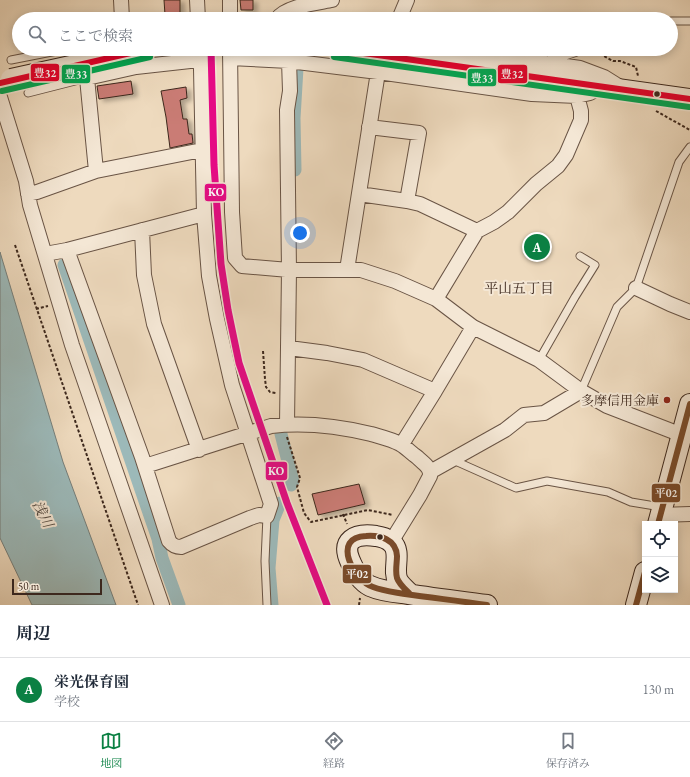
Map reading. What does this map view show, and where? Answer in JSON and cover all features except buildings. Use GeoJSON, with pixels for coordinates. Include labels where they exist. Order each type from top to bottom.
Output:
{"type":"FeatureCollection","features":[{"type":"Feature","properties":{"kind":"main road"},"geometry":{"type":"LineString","coordinates":[[6,81],[117,56]]}},
{"type":"Feature","properties":{"kind":"main road"},"geometry":{"type":"LineString","coordinates":[[345,59],[368,56]]}},
{"type":"Feature","properties":{"kind":"main road"},"geometry":{"type":"LineString","coordinates":[[409,56],[600,87],[632,85],[690,99]]}},
{"type":"Feature","properties":{"kind":"main road"},"geometry":{"type":"LineString","coordinates":[[660,516],[690,404]]}},
{"type":"Feature","properties":{"kind":"main road"},"geometry":{"type":"LineString","coordinates":[[409,600],[396,574],[395,545],[384,538],[360,535],[352,538],[348,545],[346,554],[352,567],[370,586],[409,600],[487,605]]}},
{"type":"Feature","properties":{"kind":"main road"},"geometry":{"type":"LineString","coordinates":[[636,605],[642,583]]}},
{"type":"Feature","properties":{"kind":"street"},"geometry":{"type":"LineString","coordinates":[[121,0],[122,12]]}},
{"type":"Feature","properties":{"kind":"street"},"geometry":{"type":"LineString","coordinates":[[197,0],[198,12]]}},
{"type":"Feature","properties":{"kind":"street"},"geometry":{"type":"LineString","coordinates":[[230,0],[230,12]]}},
{"type":"Feature","properties":{"kind":"street"},"geometry":{"type":"LineString","coordinates":[[283,12],[302,3],[332,0]]}},
{"type":"Feature","properties":{"kind":"street"},"geometry":{"type":"LineString","coordinates":[[402,12],[407,0]]}},
{"type":"Feature","properties":{"kind":"street"},"geometry":{"type":"LineString","coordinates":[[84,56],[96,171]]}},
{"type":"Feature","properties":{"kind":"street"},"geometry":{"type":"LineString","coordinates":[[87,78],[194,56]]}},
{"type":"Feature","properties":{"kind":"street"},"geometry":{"type":"LineString","coordinates":[[67,250],[145,466],[169,541],[174,546],[181,547],[259,515],[267,516],[271,504],[232,385],[209,276],[204,214],[201,69],[199,56]]}},
{"type":"Feature","properties":{"kind":"street"},"geometry":{"type":"LineString","coordinates":[[230,56],[231,204],[235,258],[242,266],[289,270],[361,270],[394,282],[436,299],[473,327],[539,360],[581,391],[607,406],[682,435]]}},
{"type":"Feature","properties":{"kind":"street"},"geometry":{"type":"LineString","coordinates":[[247,56],[289,61],[345,59],[378,72],[532,94],[577,96],[590,93],[600,87]]}},
{"type":"Feature","properties":{"kind":"street"},"geometry":{"type":"LineString","coordinates":[[347,270],[378,72],[389,56]]}},
{"type":"Feature","properties":{"kind":"street"},"geometry":{"type":"LineString","coordinates":[[497,56],[585,70],[632,85]]}},
{"type":"Feature","properties":{"kind":"street"},"geometry":{"type":"LineString","coordinates":[[554,64],[555,58],[558,56]]}},
{"type":"Feature","properties":{"kind":"street"},"geometry":{"type":"LineString","coordinates":[[287,428],[289,270],[287,110],[290,91],[289,61]]}},
{"type":"Feature","properties":{"kind":"street"},"geometry":{"type":"LineString","coordinates":[[436,299],[477,230],[494,222],[508,212],[536,184],[558,166],[566,155],[581,120],[581,111],[577,96]]}},
{"type":"Feature","properties":{"kind":"street"},"geometry":{"type":"LineString","coordinates":[[0,97],[26,181],[30,205],[74,352],[162,605]]}},
{"type":"Feature","properties":{"kind":"street"},"geometry":{"type":"LineString","coordinates":[[369,127],[419,133],[407,201]]}},
{"type":"Feature","properties":{"kind":"street"},"geometry":{"type":"LineString","coordinates":[[28,194],[96,171],[202,150]]}},
{"type":"Feature","properties":{"kind":"street"},"geometry":{"type":"LineString","coordinates":[[359,194],[420,204],[477,230]]}},
{"type":"Feature","properties":{"kind":"street"},"geometry":{"type":"LineString","coordinates":[[45,254],[67,250],[204,214]]}},
{"type":"Feature","properties":{"kind":"street"},"geometry":{"type":"LineString","coordinates":[[142,230],[144,275],[154,324],[199,450]]}},
{"type":"Feature","properties":{"kind":"street"},"geometry":{"type":"LineString","coordinates":[[636,288],[690,312]]}},
{"type":"Feature","properties":{"kind":"street"},"geometry":{"type":"LineString","coordinates":[[402,444],[473,327]]}},
{"type":"Feature","properties":{"kind":"street"},"geometry":{"type":"LineString","coordinates":[[289,348],[312,350],[363,360],[435,391]]}},
{"type":"Feature","properties":{"kind":"street"},"geometry":{"type":"LineString","coordinates":[[430,472],[505,430],[524,415],[544,414],[581,391]]}},
{"type":"Feature","properties":{"kind":"street"},"geometry":{"type":"LineString","coordinates":[[145,466],[271,426],[287,428],[304,424],[334,426],[357,430],[394,441],[402,444],[427,466],[430,476],[391,542]]}},
{"type":"Feature","properties":{"kind":"street"},"geometry":{"type":"LineString","coordinates":[[660,516],[690,514]]}},
{"type":"Feature","properties":{"kind":"lane"},"geometry":{"type":"LineString","coordinates":[[678,21],[690,21]]}},
{"type":"Feature","properties":{"kind":"lane"},"geometry":{"type":"LineString","coordinates":[[11,60],[31,56]]}},
{"type":"Feature","properties":{"kind":"lane"},"geometry":{"type":"LineString","coordinates":[[28,93],[87,78]]}},
{"type":"Feature","properties":{"kind":"lane"},"geometry":{"type":"LineString","coordinates":[[581,391],[617,307],[636,288],[679,162],[690,147]]}},
{"type":"Feature","properties":{"kind":"lane"},"geometry":{"type":"LineString","coordinates":[[539,360],[595,264],[580,256]]}},
{"type":"Feature","properties":{"kind":"lane"},"geometry":{"type":"LineString","coordinates":[[453,460],[516,488],[546,481],[608,492],[631,502],[648,506],[660,516]]}},
{"type":"Feature","properties":{"kind":"lane"},"geometry":{"type":"LineString","coordinates":[[267,516],[265,561],[267,605]]}},
{"type":"Feature","properties":{"kind":"path"},"geometry":{"type":"LineString","coordinates":[[604,56],[613,61],[620,61],[636,67],[632,85]]}},
{"type":"Feature","properties":{"kind":"path"},"geometry":{"type":"LineString","coordinates":[[654,110],[690,130]]}},
{"type":"Feature","properties":{"kind":"path"},"geometry":{"type":"LineString","coordinates":[[15,245],[138,605]]}},
{"type":"Feature","properties":{"kind":"path"},"geometry":{"type":"LineString","coordinates":[[36,309],[48,306]]}},
{"type":"Feature","properties":{"kind":"path"},"geometry":{"type":"LineString","coordinates":[[263,351],[266,387],[270,392],[278,393]]}},
{"type":"Feature","properties":{"kind":"path"},"geometry":{"type":"LineString","coordinates":[[287,428],[300,478],[297,487],[304,513],[311,522],[343,514],[368,510],[395,515]]}},
{"type":"Feature","properties":{"kind":"path"},"geometry":{"type":"LineString","coordinates":[[343,514],[347,525]]}},
{"type":"Feature","properties":{"kind":"path"},"geometry":{"type":"LineString","coordinates":[[359,605],[361,597]]}},
{"type":"Feature","properties":{"kind":"water","name":"浅川"},"geometry":{"type":"Polygon","coordinates":[[[0,252],[63,462],[116,605],[32,605],[0,538],[0,252]]]}},
{"type":"Feature","properties":{"kind":"waterway"},"geometry":{"type":"LineString","coordinates":[[295,170],[294,118],[297,68]]}},
{"type":"Feature","properties":{"kind":"waterway"},"geometry":{"type":"LineString","coordinates":[[64,265],[158,539],[162,558],[179,605]]}},
{"type":"Feature","properties":{"kind":"waterway"},"geometry":{"type":"LineString","coordinates":[[281,434],[293,481],[291,485]]}},
{"type":"Feature","properties":{"kind":"waterway"},"geometry":{"type":"LineString","coordinates":[[272,605],[269,568],[273,520],[280,503]]}},
{"type":"Feature","properties":{"kind":"transit line","name":"豊32"},"geometry":{"type":"LineString","coordinates":[[0,83],[118,56]]}},
{"type":"Feature","properties":{"kind":"transit line","name":"KO"},"geometry":{"type":"LineString","coordinates":[[211,56],[214,165],[221,264],[228,310],[239,363],[287,503],[327,605]]}},
{"type":"Feature","properties":{"kind":"transit line","name":"豊32"},"geometry":{"type":"LineString","coordinates":[[385,56],[690,99]]}},
{"type":"Feature","properties":{"kind":"transit line","name":"豊33"},"geometry":{"type":"LineString","coordinates":[[2,91],[150,57]]}},
{"type":"Feature","properties":{"kind":"transit line","name":"豊33"},"geometry":{"type":"LineString","coordinates":[[334,57],[689,107]]}},
{"type":"Feature","properties":{"kind":"transit line","name":"平02"},"geometry":{"type":"LineString","coordinates":[[659,521],[690,404]]}},
{"type":"Feature","properties":{"kind":"transit line","name":"平02"},"geometry":{"type":"LineString","coordinates":[[410,594],[397,578],[396,550],[390,542],[382,537],[366,536],[355,538],[350,543],[348,551],[349,559],[353,568],[366,583],[373,587],[405,594],[487,605]]}},
{"type":"Feature","properties":{"kind":"transit line","name":"平02"},"geometry":{"type":"LineString","coordinates":[[636,605],[642,583]]}},
{"type":"Feature","properties":{"kind":"place","name":"栄光保育園"},"geometry":{"type":"Point","coordinates":[537,247]}},
{"type":"Feature","properties":{"kind":"place","name":"多摩信用金庫"},"geometry":{"type":"Point","coordinates":[667,400]}},
{"type":"Feature","properties":{"kind":"district","name":"平山五丁目"},"geometry":{"type":"Point","coordinates":[519,288]}}]}
